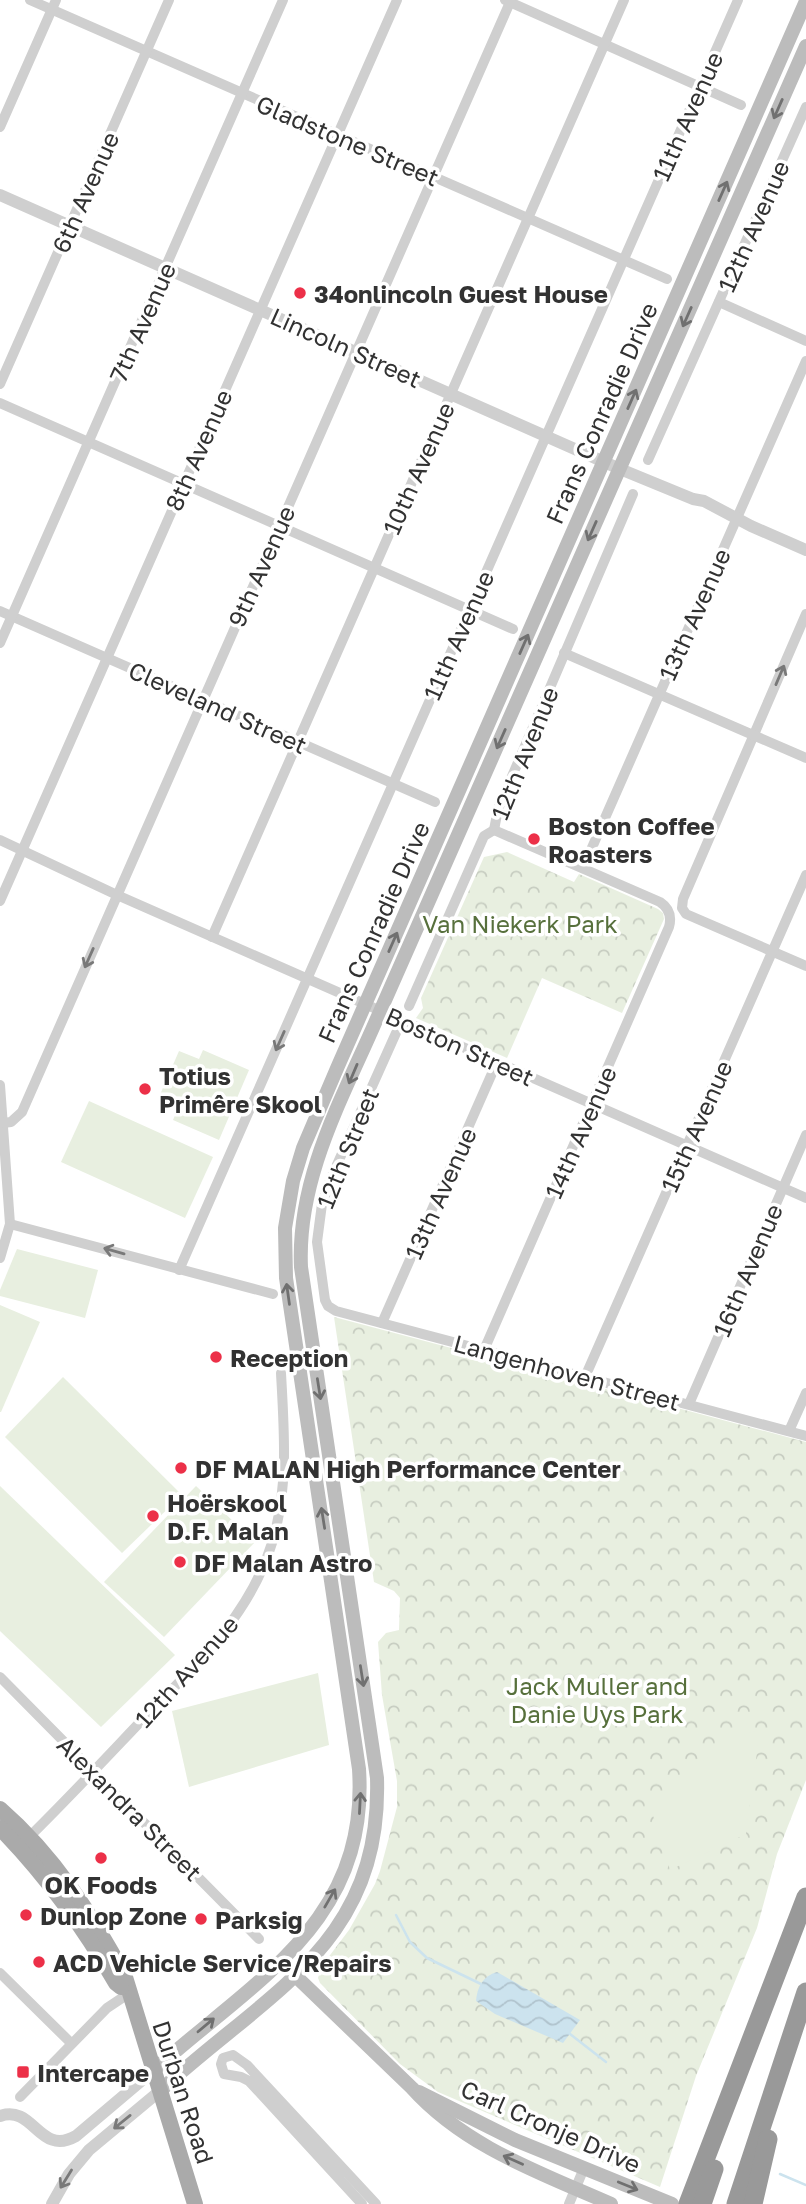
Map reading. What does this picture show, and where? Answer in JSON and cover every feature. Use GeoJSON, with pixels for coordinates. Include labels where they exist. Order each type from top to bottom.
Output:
{"type":"FeatureCollection","features":[{"type":"Feature","properties":{"kind":"highway"},"geometry":{"type":"LineString","coordinates":[[688,2204],[806,1897]]}},
{"type":"Feature","properties":{"kind":"highway"},"geometry":{"type":"LineString","coordinates":[[702,2204],[777,1975]]}},
{"type":"Feature","properties":{"kind":"highway"},"geometry":{"type":"LineString","coordinates":[[736,2204],[806,1992]]}},
{"type":"Feature","properties":{"kind":"highway"},"geometry":{"type":"LineString","coordinates":[[753,2204],[790,2038]]}},
{"type":"Feature","properties":{"kind":"main road","name":"Frans Conradie Drive"},"geometry":{"type":"LineString","coordinates":[[155,2070],[281,1962],[316,1921],[346,1870],[358,1823],[359,1769],[287,1289],[286,1218],[296,1169],[806,1]]}},
{"type":"Feature","properties":{"kind":"main road","name":"Frans Conradie Drive"},"geometry":{"type":"LineString","coordinates":[[162,2090],[296,1977],[346,1914],[370,1854],[378,1802],[377,1778],[300,1255],[301,1227],[311,1176],[380,1011],[806,46]]}},
{"type":"Feature","properties":{"kind":"main road","name":"Durban Road"},"geometry":{"type":"LineString","coordinates":[[0,1809],[116,1983],[128,1994],[162,2090],[195,2204]]}},
{"type":"Feature","properties":{"kind":"main road","name":"Durban Road"},"geometry":{"type":"LineString","coordinates":[[0,1828],[24,1842]]}},
{"type":"Feature","properties":{"kind":"main road","name":"Carl Cronje Drive"},"geometry":{"type":"LineString","coordinates":[[281,1962],[431,2109],[461,2132],[493,2151],[611,2204]]}},
{"type":"Feature","properties":{"kind":"main road","name":"Carl Cronje Drive"},"geometry":{"type":"LineString","coordinates":[[412,2088],[515,2140],[673,2204]]}},
{"type":"Feature","properties":{"kind":"street","name":"Gladstone Street"},"geometry":{"type":"LineString","coordinates":[[30,0],[54,5],[242,94],[667,279]]}},
{"type":"Feature","properties":{"kind":"street","name":"6th Avenue"},"geometry":{"type":"LineString","coordinates":[[0,384],[169,0]]}},
{"type":"Feature","properties":{"kind":"street","name":"7th Avenue"},"geometry":{"type":"LineString","coordinates":[[0,643],[283,0]]}},
{"type":"Feature","properties":{"kind":"street","name":"8th Avenue"},"geometry":{"type":"LineString","coordinates":[[0,901],[397,0]]}},
{"type":"Feature","properties":{"kind":"street","name":"10th Avenue"},"geometry":{"type":"LineString","coordinates":[[212,937],[624,0]]}},
{"type":"Feature","properties":{"kind":"street","name":"11th Avenue"},"geometry":{"type":"LineString","coordinates":[[179,1270],[738,0]]}},
{"type":"Feature","properties":{"kind":"street"},"geometry":{"type":"LineString","coordinates":[[508,1],[741,105]]}},
{"type":"Feature","properties":{"kind":"street","name":"9th Avenue"},"geometry":{"type":"LineString","coordinates":[[3,1123],[11,1122],[22,1112],[508,1]]}},
{"type":"Feature","properties":{"kind":"street"},"geometry":{"type":"LineString","coordinates":[[0,127],[54,5]]}},
{"type":"Feature","properties":{"kind":"street","name":"12th Avenue"},"geometry":{"type":"LineString","coordinates":[[648,460],[719,302],[801,131],[806,107]]}},
{"type":"Feature","properties":{"kind":"street","name":"Lincoln Street"},"geometry":{"type":"LineString","coordinates":[[0,195],[620,469],[704,501],[806,550]]}},
{"type":"Feature","properties":{"kind":"street"},"geometry":{"type":"LineString","coordinates":[[719,302],[806,341]]}},
{"type":"Feature","properties":{"kind":"street","name":"13th Avenue"},"geometry":{"type":"LineString","coordinates":[[583,868],[659,693],[739,520],[806,361]]}},
{"type":"Feature","properties":{"kind":"street"},"geometry":{"type":"LineString","coordinates":[[0,404],[513,629]]}},
{"type":"Feature","properties":{"kind":"street","name":"12th Avenue"},"geometry":{"type":"LineString","coordinates":[[409,1006],[482,841],[486,834],[494,830],[498,809],[633,494]]}},
{"type":"Feature","properties":{"kind":"street","name":"Cleveland Street"},"geometry":{"type":"LineString","coordinates":[[0,611],[435,802]]}},
{"type":"Feature","properties":{"kind":"street"},"geometry":{"type":"LineString","coordinates":[[806,614],[683,899],[682,908],[686,914],[806,966]]}},
{"type":"Feature","properties":{"kind":"street"},"geometry":{"type":"LineString","coordinates":[[564,653],[806,758]]}},
{"type":"Feature","properties":{"kind":"street"},"geometry":{"type":"LineString","coordinates":[[494,830],[583,868]]}},
{"type":"Feature","properties":{"kind":"street","name":"Boston Street"},"geometry":{"type":"LineString","coordinates":[[0,840],[117,895],[806,1198]]}},
{"type":"Feature","properties":{"kind":"street","name":"14th Avenue"},"geometry":{"type":"LineString","coordinates":[[484,1350],[669,927],[670,913],[660,902],[583,868]]}},
{"type":"Feature","properties":{"kind":"street","name":"15th Avenue"},"geometry":{"type":"LineString","coordinates":[[585,1377],[806,875]]}},
{"type":"Feature","properties":{"kind":"street","name":"12th Street"},"geometry":{"type":"LineString","coordinates":[[329,1307],[325,1300],[317,1242],[321,1204],[396,1033]]}},
{"type":"Feature","properties":{"kind":"street","name":"13th Avenue"},"geometry":{"type":"LineString","coordinates":[[382,1323],[497,1062]]}},
{"type":"Feature","properties":{"kind":"street"},"geometry":{"type":"LineString","coordinates":[[0,1086],[3,1161],[10,1224],[0,1258]]}},
{"type":"Feature","properties":{"kind":"street","name":"16th Avenue"},"geometry":{"type":"LineString","coordinates":[[689,1404],[806,1135]]}},
{"type":"Feature","properties":{"kind":"street"},"geometry":{"type":"LineString","coordinates":[[10,1224],[273,1294]]}},
{"type":"Feature","properties":{"kind":"street","name":"Langenhoven Street"},"geometry":{"type":"LineString","coordinates":[[329,1307],[806,1436]]}},
{"type":"Feature","properties":{"kind":"street","name":"12th Avenue"},"geometry":{"type":"LineString","coordinates":[[24,1842],[216,1643],[239,1612],[272,1542],[281,1497],[285,1454],[281,1373]]}},
{"type":"Feature","properties":{"kind":"street"},"geometry":{"type":"LineString","coordinates":[[789,1431],[806,1393]]}},
{"type":"Feature","properties":{"kind":"street","name":"Alexandra Street"},"geometry":{"type":"LineString","coordinates":[[0,1677],[259,1939]]}},
{"type":"Feature","properties":{"kind":"street"},"geometry":{"type":"LineString","coordinates":[[0,1973],[71,2043]]}},
{"type":"Feature","properties":{"kind":"street"},"geometry":{"type":"LineString","coordinates":[[20,2097],[114,2001],[128,1994]]}},
{"type":"Feature","properties":{"kind":"street"},"geometry":{"type":"LineString","coordinates":[[362,2204],[249,2081],[224,2074],[221,2068],[223,2058],[233,2055],[247,2066],[376,2204]]}},
{"type":"Feature","properties":{"kind":"street"},"geometry":{"type":"LineString","coordinates":[[0,2116],[20,2116],[46,2138],[66,2141],[76,2136],[155,2070]]}},
{"type":"Feature","properties":{"kind":"street"},"geometry":{"type":"LineString","coordinates":[[52,2204],[69,2174],[89,2150],[162,2090]]}},
{"type":"Feature","properties":{"kind":"street"},"geometry":{"type":"LineString","coordinates":[[569,2204],[584,2168]]}},
{"type":"Feature","properties":{"kind":"green space","name":"Van Niekerk Park"},"geometry":{"type":"Polygon","coordinates":[[[507,852],[574,882],[579,874],[658,909],[663,913],[664,919],[622,1013],[542,978],[507,1058],[416,1018],[423,1008],[421,998],[484,857],[507,852]]]}},
{"type":"Feature","properties":{"kind":"green space"},"geometry":{"type":"Polygon","coordinates":[[[203,1050],[249,1070],[219,1140],[173,1120],[179,1106],[159,1097],[179,1051],[199,1059],[203,1050]]]}},
{"type":"Feature","properties":{"kind":"green space"},"geometry":{"type":"Polygon","coordinates":[[[89,1101],[213,1157],[185,1218],[61,1162],[89,1101]]]}},
{"type":"Feature","properties":{"kind":"green space"},"geometry":{"type":"Polygon","coordinates":[[[17,1249],[98,1270],[85,1318],[0,1296],[17,1249]]]}},
{"type":"Feature","properties":{"kind":"green space"},"geometry":{"type":"Polygon","coordinates":[[[0,1305],[40,1322],[1,1412],[0,1412],[0,1305]]]}},
{"type":"Feature","properties":{"kind":"green space","name":"Jack Muller and Danie Uys Park"},"geometry":{"type":"Polygon","coordinates":[[[334,1317],[806,1442],[806,1780],[777,1854],[757,1928],[696,2076],[660,2187],[438,2092],[400,2064],[318,1978],[321,1967],[349,1930],[375,1884],[397,1807],[397,1781],[382,1695],[378,1642],[386,1633],[399,1630],[400,1598],[394,1591],[374,1582],[334,1317]]]}},
{"type":"Feature","properties":{"kind":"green space"},"geometry":{"type":"Polygon","coordinates":[[[63,1377],[182,1495],[122,1553],[5,1437],[63,1377]]]}},
{"type":"Feature","properties":{"kind":"green space"},"geometry":{"type":"Polygon","coordinates":[[[0,1486],[175,1655],[101,1727],[0,1631],[0,1486]]]}},
{"type":"Feature","properties":{"kind":"green space","name":"DF Malan Astro"},"geometry":{"type":"Polygon","coordinates":[[[196,1486],[255,1542],[164,1637],[104,1582],[196,1486]]]}},
{"type":"Feature","properties":{"kind":"green space"},"geometry":{"type":"Polygon","coordinates":[[[318,1673],[329,1745],[189,1787],[172,1711],[318,1673]]]}},
{"type":"Feature","properties":{"kind":"green space"},"geometry":{"type":"Polygon","coordinates":[[[760,1730],[746,1834],[670,1870],[651,1809],[700,1763],[735,1737],[760,1730]]]}},
{"type":"Feature","properties":{"kind":"water"},"geometry":{"type":"Polygon","coordinates":[[[497,1972],[580,2020],[563,2043],[495,2014],[476,2001],[482,1983],[497,1972]]]}},
{"type":"Feature","properties":{"kind":"waterway"},"geometry":{"type":"LineString","coordinates":[[396,1915],[410,1942],[427,1958],[481,1984]]}},
{"type":"Feature","properties":{"kind":"waterway"},"geometry":{"type":"LineString","coordinates":[[570,2034],[606,2062]]}},
{"type":"Feature","properties":{"kind":"waterway"},"geometry":{"type":"LineString","coordinates":[[780,2174],[806,2185]]}},
{"type":"Feature","properties":{"kind":"place","name":"34onlincoln Guest House"},"geometry":{"type":"Point","coordinates":[300,293]}},
{"type":"Feature","properties":{"kind":"place","name":"Boston Coffee Roasters"},"geometry":{"type":"Point","coordinates":[534,839]}},
{"type":"Feature","properties":{"kind":"place","name":"Totius Primêre Skool"},"geometry":{"type":"Point","coordinates":[145,1089]}},
{"type":"Feature","properties":{"kind":"place","name":"Reception"},"geometry":{"type":"Point","coordinates":[216,1357]}},
{"type":"Feature","properties":{"kind":"place","name":"DF MALAN High Performance Center"},"geometry":{"type":"Point","coordinates":[181,1468]}},
{"type":"Feature","properties":{"kind":"place","name":"Hoërskool D.F. Malan"},"geometry":{"type":"Point","coordinates":[153,1516]}},
{"type":"Feature","properties":{"kind":"place","name":"DF Malan Astro"},"geometry":{"type":"Point","coordinates":[180,1562]}},
{"type":"Feature","properties":{"kind":"place","name":"OK Foods"},"geometry":{"type":"Point","coordinates":[101,1858]}},
{"type":"Feature","properties":{"kind":"place","name":"Dunlop Zone"},"geometry":{"type":"Point","coordinates":[26,1915]}},
{"type":"Feature","properties":{"kind":"place","name":"Parksig"},"geometry":{"type":"Point","coordinates":[201,1919]}},
{"type":"Feature","properties":{"kind":"place","name":"ACD Vehicle Service/Repairs"},"geometry":{"type":"Point","coordinates":[39,1962]}},
{"type":"Feature","properties":{"kind":"place","name":"Intercape"},"geometry":{"type":"Point","coordinates":[23,2072]}}]}
